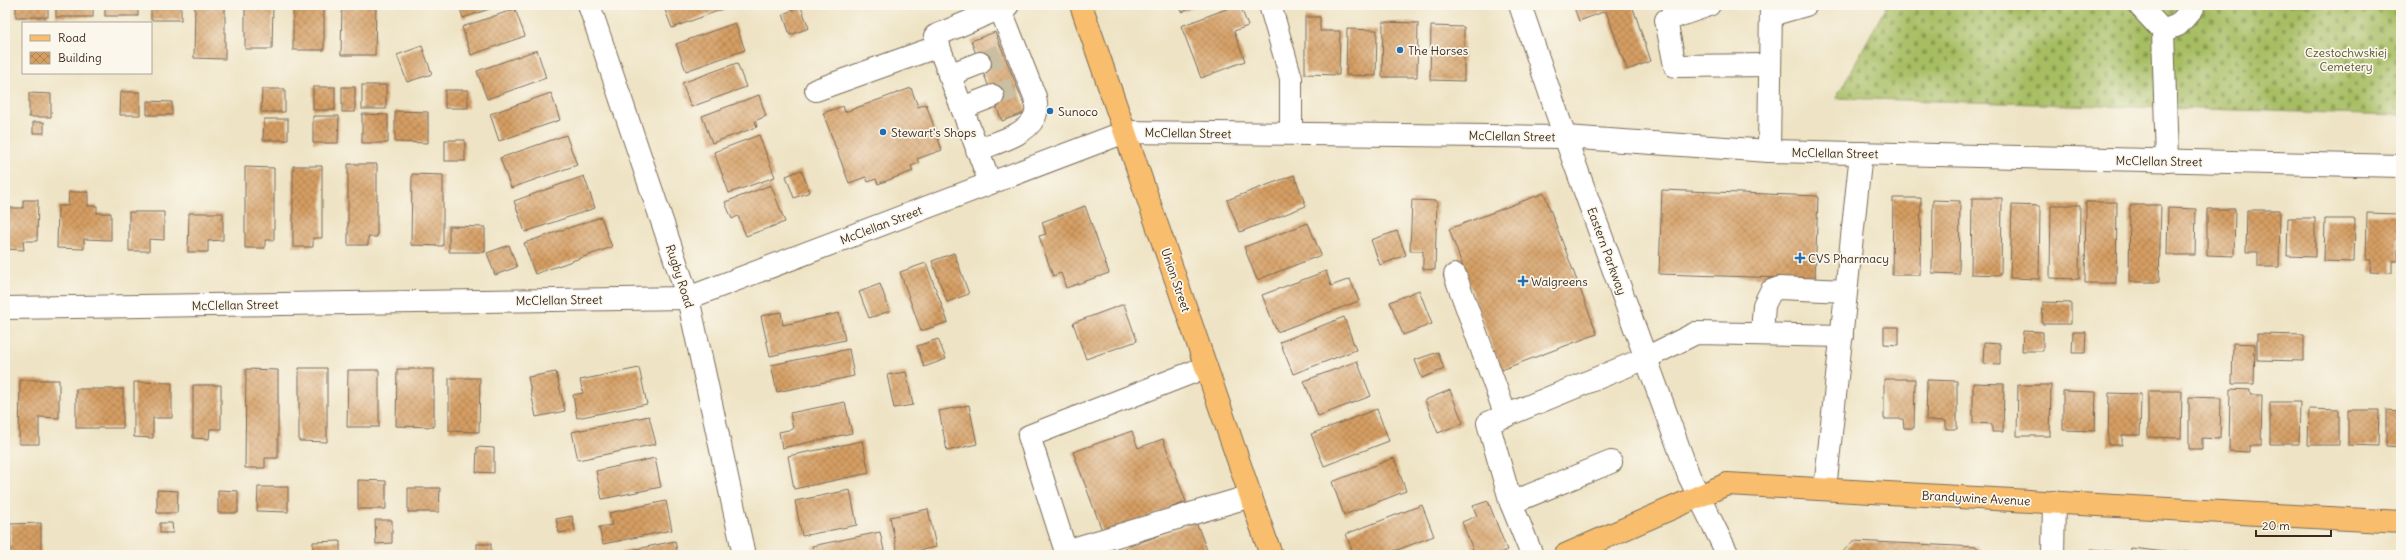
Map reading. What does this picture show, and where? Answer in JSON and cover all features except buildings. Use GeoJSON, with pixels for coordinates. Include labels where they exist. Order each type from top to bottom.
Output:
{"type":"FeatureCollection","features":[{"type":"Feature","properties":{"kind":"main road","name":"Union Street"},"geometry":{"type":"LineString","coordinates":[[1081,5],[1271,555]]}},
{"type":"Feature","properties":{"kind":"main road","name":"Brandywine Avenue"},"geometry":{"type":"LineString","coordinates":[[1565,555],[1698,495],[1727,484],[2401,522]]}},
{"type":"Feature","properties":{"kind":"street","name":"Rugby Road"},"geometry":{"type":"LineString","coordinates":[[589,5],[688,298],[744,555]]}},
{"type":"Feature","properties":{"kind":"street"},"geometry":{"type":"LineString","coordinates":[[1270,5],[1291,78],[1290,134]]}},
{"type":"Feature","properties":{"kind":"street","name":"Eastern Parkway"},"geometry":{"type":"LineString","coordinates":[[1520,5],[1565,137],[1689,476],[1728,555]]}},
{"type":"Feature","properties":{"kind":"street"},"geometry":{"type":"LineString","coordinates":[[1709,5],[1665,13],[1675,66],[1770,65]]}},
{"type":"Feature","properties":{"kind":"street"},"geometry":{"type":"LineString","coordinates":[[1769,151],[1771,10],[1806,5]]}},
{"type":"Feature","properties":{"kind":"street"},"geometry":{"type":"LineString","coordinates":[[2139,5],[2163,31],[2167,161]]}},
{"type":"Feature","properties":{"kind":"street"},"geometry":{"type":"LineString","coordinates":[[2163,31],[2178,25],[2193,8],[2193,5]]}},
{"type":"Feature","properties":{"kind":"street"},"geometry":{"type":"LineString","coordinates":[[977,150],[1016,134],[1034,119],[1037,110],[1036,103],[1023,85],[1010,52],[1004,7],[935,36],[977,150],[990,183]]}},
{"type":"Feature","properties":{"kind":"street"},"geometry":{"type":"LineString","coordinates":[[816,90],[939,46]]}},
{"type":"Feature","properties":{"kind":"street"},"geometry":{"type":"LineString","coordinates":[[950,75],[980,63]]}},
{"type":"Feature","properties":{"kind":"street"},"geometry":{"type":"LineString","coordinates":[[962,108],[992,96]]}},
{"type":"Feature","properties":{"kind":"street","name":"McClellan Street"},"geometry":{"type":"LineString","coordinates":[[5,308],[688,298],[1125,132],[1565,137],[1769,151],[2401,166]]}},
{"type":"Feature","properties":{"kind":"street"},"geometry":{"type":"LineString","coordinates":[[1825,489],[1861,153]]}},
{"type":"Feature","properties":{"kind":"street"},"geometry":{"type":"LineString","coordinates":[[1455,275],[1506,416]]}},
{"type":"Feature","properties":{"kind":"street"},"geometry":{"type":"LineString","coordinates":[[1762,334],[1764,305],[1771,291],[1779,288],[1846,291]]}},
{"type":"Feature","properties":{"kind":"street"},"geometry":{"type":"LineString","coordinates":[[1532,555],[1511,503],[1488,424],[1646,358],[1696,333],[1842,336]]}},
{"type":"Feature","properties":{"kind":"street"},"geometry":{"type":"LineString","coordinates":[[1206,367],[1029,436],[1066,553],[1251,496]]}},
{"type":"Feature","properties":{"kind":"street"},"geometry":{"type":"LineString","coordinates":[[1511,503],[1611,462]]}},
{"type":"Feature","properties":{"kind":"street"},"geometry":{"type":"LineString","coordinates":[[2053,555],[2054,502]]}},
{"type":"Feature","properties":{"kind":"green space","name":"Czestochwskiej Cemetery"},"geometry":{"type":"Polygon","coordinates":[[[1887,5],[2399,5],[2401,13],[2401,115],[1836,98],[1887,5]]]}},
{"type":"Feature","properties":{"kind":"tunnel"},"geometry":{"type":"LineString","coordinates":[[980,63],[1004,54]]}},
{"type":"Feature","properties":{"kind":"tunnel"},"geometry":{"type":"LineString","coordinates":[[993,96],[1017,87]]}},
{"type":"Feature","properties":{"kind":"place","name":"The Horses"},"geometry":{"type":"Point","coordinates":[1400,50]}},
{"type":"Feature","properties":{"kind":"place","name":"Sunoco"},"geometry":{"type":"Point","coordinates":[1050,111]}},
{"type":"Feature","properties":{"kind":"place","name":"Stewart's Shops"},"geometry":{"type":"Point","coordinates":[883,132]}},
{"type":"Feature","properties":{"kind":"place","name":"CVS Pharmacy"},"geometry":{"type":"Point","coordinates":[1800,258]}},
{"type":"Feature","properties":{"kind":"place","name":"Walgreens"},"geometry":{"type":"Point","coordinates":[1523,281]}}]}
